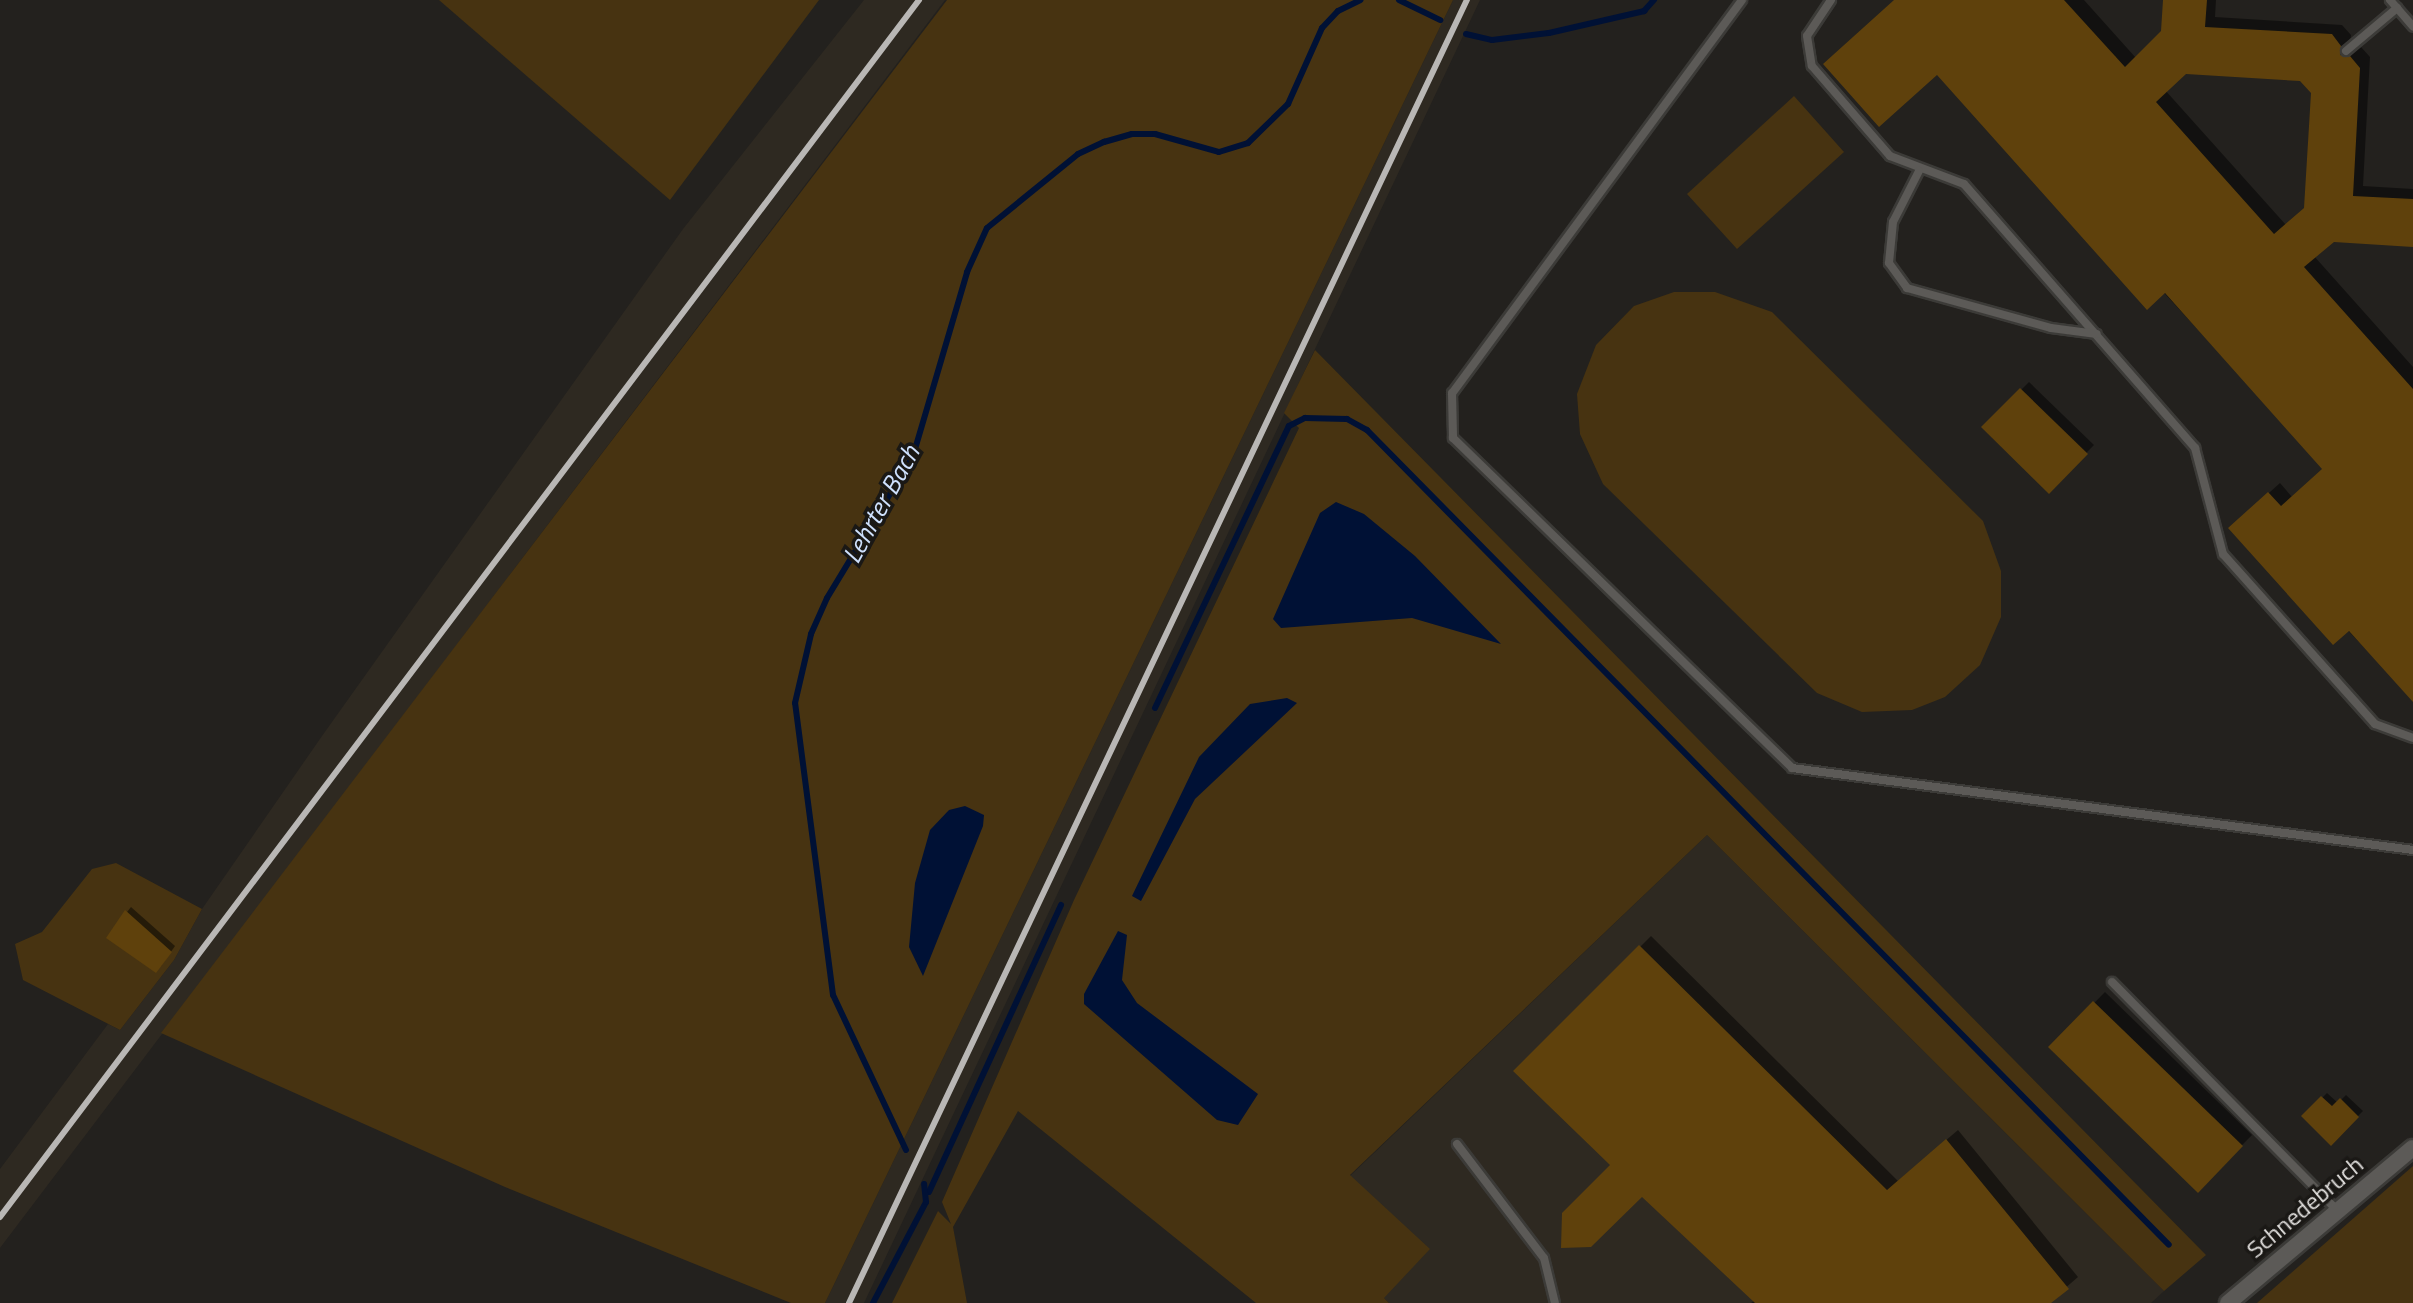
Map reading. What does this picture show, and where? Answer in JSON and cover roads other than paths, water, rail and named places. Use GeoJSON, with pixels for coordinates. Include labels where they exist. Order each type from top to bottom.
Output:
{"type":"FeatureCollection","features":[{"type":"Feature","properties":{"kind":"street","name":"Schnedebruch"},"geometry":{"type":"LineString","coordinates":[[2228,1303],[2413,1148]]}},
{"type":"Feature","properties":{"kind":"lane"},"geometry":{"type":"LineString","coordinates":[[1742,0],[1452,393],[1453,438],[1792,768],[2413,850]]}},
{"type":"Feature","properties":{"kind":"lane"},"geometry":{"type":"LineString","coordinates":[[1831,0],[1807,36],[1812,66],[1890,156],[1919,171],[1964,184],[2195,448],[2223,554],[2375,724],[2413,738]]}},
{"type":"Feature","properties":{"kind":"lane"},"geometry":{"type":"LineString","coordinates":[[2390,0],[2413,26]]}},
{"type":"Feature","properties":{"kind":"lane"},"geometry":{"type":"LineString","coordinates":[[2346,51],[2397,8]]}},
{"type":"Feature","properties":{"kind":"lane"},"geometry":{"type":"LineString","coordinates":[[1919,171],[1893,222],[1889,263],[1907,288],[2051,328],[2098,335]]}},
{"type":"Feature","properties":{"kind":"lane"},"geometry":{"type":"LineString","coordinates":[[2112,982],[2338,1211]]}},
{"type":"Feature","properties":{"kind":"lane"},"geometry":{"type":"LineString","coordinates":[[1457,1144],[1544,1258],[1555,1303]]}},
{"type":"Feature","properties":{"kind":"water"},"geometry":{"type":"Polygon","coordinates":[[[1336,502],[1364,514],[1415,556],[1501,644],[1412,618],[1281,628],[1273,619],[1320,513],[1336,502]]]}},
{"type":"Feature","properties":{"kind":"water"},"geometry":{"type":"Polygon","coordinates":[[[1287,698],[1297,703],[1195,799],[1141,901],[1132,896],[1199,757],[1250,704],[1287,698]]]}},
{"type":"Feature","properties":{"kind":"water"},"geometry":{"type":"Polygon","coordinates":[[[965,806],[984,815],[983,826],[923,976],[909,947],[915,883],[930,830],[949,810],[965,806]]]}},
{"type":"Feature","properties":{"kind":"water"},"geometry":{"type":"Polygon","coordinates":[[[1118,931],[1127,935],[1122,980],[1137,1003],[1258,1094],[1238,1125],[1217,1120],[1084,1004],[1084,994],[1118,931]]]}},
{"type":"Feature","properties":{"kind":"waterway","name":"Lehrter Bach"},"geometry":{"type":"LineString","coordinates":[[906,1150],[833,995],[795,703],[811,634],[827,598],[913,456],[967,272],[987,228],[1078,154],[1104,142],[1132,134],[1155,134],[1219,152],[1248,143],[1288,104],[1322,28],[1338,11],[1361,0]]}},
{"type":"Feature","properties":{"kind":"waterway","name":"Lehrter Bach"},"geometry":{"type":"LineString","coordinates":[[1399,0],[1440,20]]}},
{"type":"Feature","properties":{"kind":"waterway","name":"Lehrter Bach"},"geometry":{"type":"LineString","coordinates":[[1466,34],[1492,40],[1549,33],[1644,11],[1654,0]]}},
{"type":"Feature","properties":{"kind":"waterway"},"geometry":{"type":"LineString","coordinates":[[1155,708],[1289,426],[1305,418],[1347,419],[1367,430],[2169,1245]]}},
{"type":"Feature","properties":{"kind":"waterway"},"geometry":{"type":"LineString","coordinates":[[929,1192],[1061,905]]}},
{"type":"Feature","properties":{"kind":"waterway","name":"Lehrter Bach"},"geometry":{"type":"LineString","coordinates":[[873,1303],[926,1202],[924,1184]]}},
{"type":"Feature","properties":{"kind":"railway"},"geometry":{"type":"LineString","coordinates":[[0,1217],[919,0]]}},
{"type":"Feature","properties":{"kind":"railway"},"geometry":{"type":"LineString","coordinates":[[849,1303],[1467,0]]}}]}
